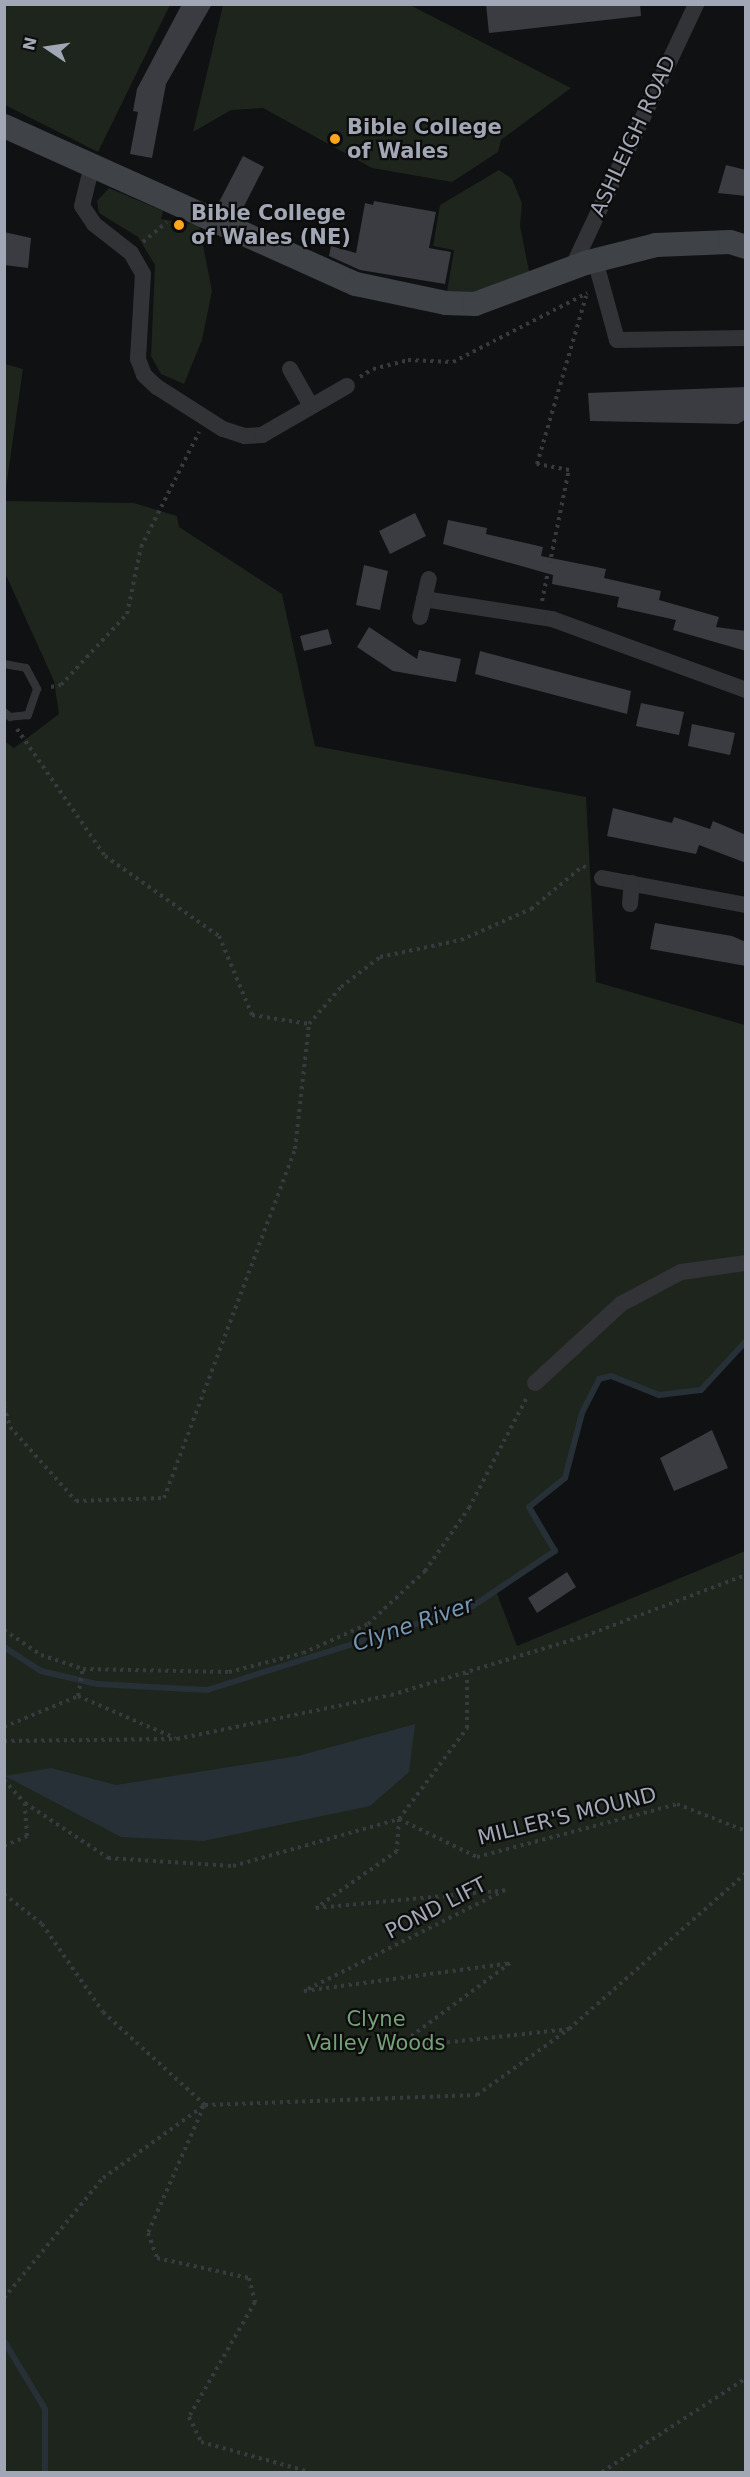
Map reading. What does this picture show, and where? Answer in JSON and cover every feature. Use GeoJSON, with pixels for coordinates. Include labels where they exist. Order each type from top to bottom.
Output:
{"type":"FeatureCollection","features":[{"type":"Feature","properties":{"kind":"main road"},"geometry":{"type":"LineString","coordinates":[[4,126],[356,284],[446,303],[475,304],[584,264],[656,245],[730,242],[746,247]]}},
{"type":"Feature","properties":{"kind":"street","name":"ASHLEIGH ROAD"},"geometry":{"type":"LineString","coordinates":[[584,264],[696,4]]}},
{"type":"Feature","properties":{"kind":"street"},"geometry":{"type":"LineString","coordinates":[[92,165],[82,207],[94,224],[131,253],[143,274],[138,359],[144,375],[206,418],[245,436],[262,435],[347,386]]}},
{"type":"Feature","properties":{"kind":"street"},"geometry":{"type":"LineString","coordinates":[[584,264],[617,340],[746,338]]}},
{"type":"Feature","properties":{"kind":"street"},"geometry":{"type":"LineString","coordinates":[[290,369],[311,406]]}},
{"type":"Feature","properties":{"kind":"street"},"geometry":{"type":"LineString","coordinates":[[420,617],[429,579]]}},
{"type":"Feature","properties":{"kind":"street"},"geometry":{"type":"LineString","coordinates":[[424,599],[539,617],[746,690]]}},
{"type":"Feature","properties":{"kind":"street"},"geometry":{"type":"LineString","coordinates":[[602,878],[746,905]]}},
{"type":"Feature","properties":{"kind":"street"},"geometry":{"type":"LineString","coordinates":[[630,904],[632,883]]}},
{"type":"Feature","properties":{"kind":"street"},"geometry":{"type":"LineString","coordinates":[[535,1383],[621,1304],[681,1272],[746,1263]]}},
{"type":"Feature","properties":{"kind":"lane"},"geometry":{"type":"LineString","coordinates":[[4,664],[26,668],[37,689],[28,715],[7,714]]}},
{"type":"Feature","properties":{"kind":"path"},"geometry":{"type":"LineString","coordinates":[[131,253],[183,207]]}},
{"type":"Feature","properties":{"kind":"path"},"geometry":{"type":"LineString","coordinates":[[539,617],[569,470],[537,464],[587,293],[584,264]]}},
{"type":"Feature","properties":{"kind":"path"},"geometry":{"type":"LineString","coordinates":[[347,386],[373,369],[408,360],[453,362],[587,293]]}},
{"type":"Feature","properties":{"kind":"path"},"geometry":{"type":"LineString","coordinates":[[37,689],[61,686],[127,614],[141,547],[206,418]]}},
{"type":"Feature","properties":{"kind":"path"},"geometry":{"type":"LineString","coordinates":[[7,714],[105,856],[219,936],[252,1014],[309,1024]]}},
{"type":"Feature","properties":{"kind":"path"},"geometry":{"type":"LineString","coordinates":[[4,1406],[10,1426],[76,1502],[164,1498],[296,1149],[309,1024],[341,987],[380,957],[460,940],[531,909],[583,866],[602,878]]}},
{"type":"Feature","properties":{"kind":"path"},"geometry":{"type":"LineString","coordinates":[[4,1014],[4,1092]]}},
{"type":"Feature","properties":{"kind":"path"},"geometry":{"type":"LineString","coordinates":[[4,1630],[42,1655],[83,1669],[229,1672],[303,1653],[368,1624],[425,1571],[469,1508],[535,1383]]}},
{"type":"Feature","properties":{"kind":"path"},"geometry":{"type":"LineString","coordinates":[[4,1741],[177,1739],[391,1695],[585,1636],[746,1575]]}},
{"type":"Feature","properties":{"kind":"path"},"geometry":{"type":"LineString","coordinates":[[78,1696],[83,1669]]}},
{"type":"Feature","properties":{"kind":"path"},"geometry":{"type":"LineString","coordinates":[[4,1780],[24,1803],[108,1858],[233,1866],[399,1819],[466,1728],[467,1673]]}},
{"type":"Feature","properties":{"kind":"path"},"geometry":{"type":"LineString","coordinates":[[4,1727],[78,1696],[177,1739]]}},
{"type":"Feature","properties":{"kind":"path"},"geometry":{"type":"LineString","coordinates":[[4,1846],[27,1836],[24,1803]]}},
{"type":"Feature","properties":{"kind":"path","name":"MILLER'S MOUND"},"geometry":{"type":"LineString","coordinates":[[399,1819],[477,1857],[677,1804],[746,1831]]}},
{"type":"Feature","properties":{"kind":"path","name":"POND LIFT"},"geometry":{"type":"LineString","coordinates":[[399,1819],[397,1851],[316,1908],[505,1890],[304,1991],[510,1963],[395,2048],[569,2029]]}},
{"type":"Feature","properties":{"kind":"path"},"geometry":{"type":"LineString","coordinates":[[4,2298],[103,2178],[205,2105],[477,2095],[569,2029],[746,1873]]}},
{"type":"Feature","properties":{"kind":"path"},"geometry":{"type":"LineString","coordinates":[[4,1894],[42,1924],[104,2012],[205,2105]]}},
{"type":"Feature","properties":{"kind":"path"},"geometry":{"type":"LineString","coordinates":[[205,2105],[148,2233],[157,2258],[249,2278],[255,2302],[189,2417],[201,2442],[310,2472]]}},
{"type":"Feature","properties":{"kind":"path"},"geometry":{"type":"LineString","coordinates":[[602,2472],[746,2378]]}},
{"type":"Feature","properties":{"kind":"green space"},"geometry":{"type":"Polygon","coordinates":[[[4,5],[170,5],[98,152],[5,105],[4,5]]]}},
{"type":"Feature","properties":{"kind":"green space"},"geometry":{"type":"Polygon","coordinates":[[[223,5],[410,5],[571,88],[501,140],[498,152],[452,182],[372,168],[263,108],[231,110],[193,132],[223,5]]]}},
{"type":"Feature","properties":{"kind":"green space"},"geometry":{"type":"Polygon","coordinates":[[[499,170],[512,179],[522,203],[520,226],[530,276],[476,295],[447,292],[454,250],[433,246],[440,205],[499,170]]]}},
{"type":"Feature","properties":{"kind":"green space"},"geometry":{"type":"Polygon","coordinates":[[[109,188],[163,211],[161,219],[199,225],[212,291],[202,340],[184,384],[161,374],[151,356],[155,265],[138,237],[99,213],[97,201],[109,188]]]}},
{"type":"Feature","properties":{"kind":"green space"},"geometry":{"type":"Polygon","coordinates":[[[4,364],[23,369],[5,495],[4,364]]]}},
{"type":"Feature","properties":{"kind":"green space","name":"Clyne Valley Woods"},"geometry":{"type":"Polygon","coordinates":[[[5,501],[134,503],[177,516],[179,527],[282,594],[315,746],[586,797],[596,982],[745,1025],[745,1341],[701,1390],[659,1395],[611,1376],[599,1379],[582,1413],[565,1478],[529,1507],[555,1551],[496,1591],[517,1646],[745,1551],[745,2472],[5,2472],[4,741],[14,748],[59,714],[54,681],[5,573],[5,501]]]}},
{"type":"Feature","properties":{"kind":"shaded area"},"geometry":{"type":"Polygon","coordinates":[[[415,1724],[409,1772],[370,1806],[203,1841],[121,1837],[5,1776],[51,1768],[116,1785],[298,1756],[415,1724]]]}},
{"type":"Feature","properties":{"kind":"building"},"geometry":{"type":"Polygon","coordinates":[[[182,4],[212,4],[166,84],[152,158],[130,154],[138,112],[133,111],[137,89],[182,4]]]}},
{"type":"Feature","properties":{"kind":"building"},"geometry":{"type":"Polygon","coordinates":[[[486,4],[640,4],[641,16],[489,33],[486,4]]]}},
{"type":"Feature","properties":{"kind":"building"},"geometry":{"type":"Polygon","coordinates":[[[243,156],[264,167],[239,216],[217,206],[243,156]]]}},
{"type":"Feature","properties":{"kind":"building"},"geometry":{"type":"Polygon","coordinates":[[[726,165],[746,170],[746,196],[718,193],[726,165]]]}},
{"type":"Feature","properties":{"kind":"building"},"geometry":{"type":"Polygon","coordinates":[[[374,201],[436,212],[429,248],[451,252],[445,284],[360,270],[329,256],[331,246],[356,253],[365,203],[373,205],[374,201]]]}},
{"type":"Feature","properties":{"kind":"building"},"geometry":{"type":"Polygon","coordinates":[[[4,232],[31,238],[28,268],[4,265],[4,232]]]}},
{"type":"Feature","properties":{"kind":"building"},"geometry":{"type":"Polygon","coordinates":[[[746,387],[746,419],[738,424],[590,421],[588,393],[746,387]]]}},
{"type":"Feature","properties":{"kind":"building"},"geometry":{"type":"Polygon","coordinates":[[[415,513],[426,536],[390,554],[379,531],[415,513]]]}},
{"type":"Feature","properties":{"kind":"building"},"geometry":{"type":"Polygon","coordinates":[[[448,520],[487,528],[486,534],[543,547],[541,556],[606,569],[604,578],[661,591],[659,600],[719,617],[716,627],[746,631],[746,651],[673,630],[676,620],[617,607],[619,597],[552,584],[553,575],[443,544],[448,520]]]}},
{"type":"Feature","properties":{"kind":"building"},"geometry":{"type":"Polygon","coordinates":[[[364,565],[388,571],[380,610],[356,605],[364,565]]]}},
{"type":"Feature","properties":{"kind":"building"},"geometry":{"type":"Polygon","coordinates":[[[369,627],[417,659],[419,650],[461,659],[456,682],[393,671],[357,647],[369,627]]]}},
{"type":"Feature","properties":{"kind":"building"},"geometry":{"type":"Polygon","coordinates":[[[328,629],[332,644],[304,651],[300,636],[328,629]]]}},
{"type":"Feature","properties":{"kind":"building"},"geometry":{"type":"Polygon","coordinates":[[[480,651],[631,691],[627,714],[475,674],[480,651]]]}},
{"type":"Feature","properties":{"kind":"building"},"geometry":{"type":"Polygon","coordinates":[[[641,703],[684,712],[679,735],[636,726],[641,703]]]}},
{"type":"Feature","properties":{"kind":"building"},"geometry":{"type":"Polygon","coordinates":[[[692,724],[735,733],[730,755],[688,746],[692,724]]]}},
{"type":"Feature","properties":{"kind":"building"},"geometry":{"type":"Polygon","coordinates":[[[613,808],[672,823],[674,817],[710,829],[713,821],[746,835],[746,863],[699,845],[696,854],[607,836],[613,808]]]}},
{"type":"Feature","properties":{"kind":"building"},"geometry":{"type":"Polygon","coordinates":[[[655,923],[732,936],[746,942],[746,966],[650,949],[655,923]]]}},
{"type":"Feature","properties":{"kind":"building"},"geometry":{"type":"Polygon","coordinates":[[[712,1430],[728,1468],[674,1491],[660,1458],[712,1430]]]}},
{"type":"Feature","properties":{"kind":"building"},"geometry":{"type":"Polygon","coordinates":[[[567,1572],[576,1587],[537,1613],[528,1598],[567,1572]]]}},
{"type":"Feature","properties":{"kind":"waterway","name":"Clyne River"},"geometry":{"type":"LineString","coordinates":[[4,1647],[41,1671],[97,1684],[207,1690],[473,1606],[555,1551],[529,1507],[565,1478],[582,1413],[599,1379],[611,1376],[659,1395],[701,1390],[746,1341]]}},
{"type":"Feature","properties":{"kind":"waterway"},"geometry":{"type":"LineString","coordinates":[[4,2341],[45,2409],[45,2472]]}},
{"type":"Feature","properties":{"kind":"place","name":"Bible College of Wales"},"geometry":{"type":"Point","coordinates":[335,139]}},
{"type":"Feature","properties":{"kind":"place","name":"Bible College of Wales (NE)"},"geometry":{"type":"Point","coordinates":[179,225]}}]}
